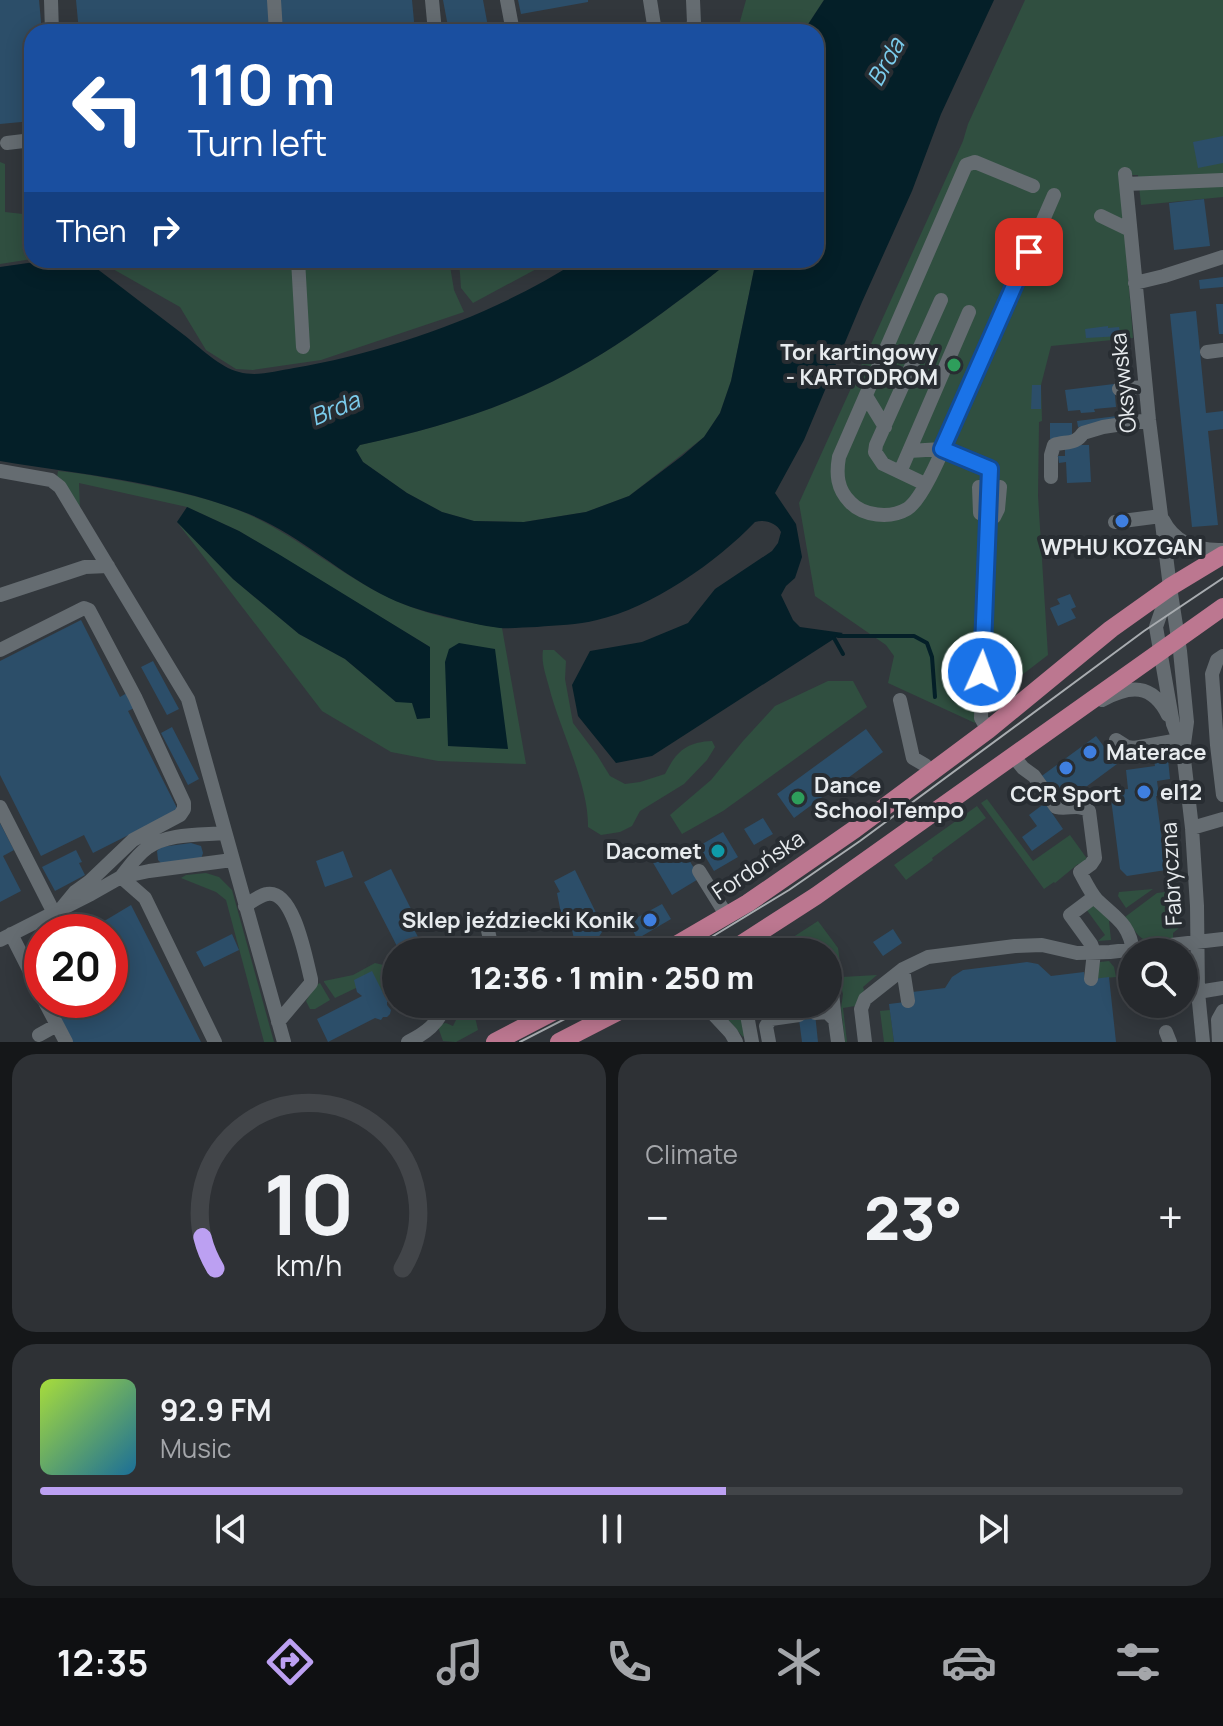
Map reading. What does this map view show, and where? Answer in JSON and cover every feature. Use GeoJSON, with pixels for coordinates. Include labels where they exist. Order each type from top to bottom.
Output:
{"type":"FeatureCollection","features":[{"type":"Feature","properties":{"kind":"main road"},"geometry":{"type":"LineString","coordinates":[[1170,587],[1223,553]]}},
{"type":"Feature","properties":{"kind":"main road","name":"Fordońska"},"geometry":{"type":"LineString","coordinates":[[688,938],[748,903],[855,829],[988,730],[1111,629],[1170,587]]}},
{"type":"Feature","properties":{"kind":"main road"},"geometry":{"type":"LineString","coordinates":[[758,938],[1223,607]]}},
{"type":"Feature","properties":{"kind":"main road"},"geometry":{"type":"LineString","coordinates":[[495,1042],[541,1018]]}},
{"type":"Feature","properties":{"kind":"main road"},"geometry":{"type":"LineString","coordinates":[[559,1042],[606,1018]]}},
{"type":"Feature","properties":{"kind":"street"},"geometry":{"type":"LineString","coordinates":[[51,0],[52,24]]}},
{"type":"Feature","properties":{"kind":"street"},"geometry":{"type":"LineString","coordinates":[[274,0],[276,24]]}},
{"type":"Feature","properties":{"kind":"street"},"geometry":{"type":"LineString","coordinates":[[432,0],[434,24]]}},
{"type":"Feature","properties":{"kind":"street"},"geometry":{"type":"LineString","coordinates":[[507,0],[512,24]]}},
{"type":"Feature","properties":{"kind":"street"},"geometry":{"type":"LineString","coordinates":[[650,0],[654,24]]}},
{"type":"Feature","properties":{"kind":"street"},"geometry":{"type":"LineString","coordinates":[[693,0],[693,24]]}},
{"type":"Feature","properties":{"kind":"street"},"geometry":{"type":"LineString","coordinates":[[7,143],[24,141]]}},
{"type":"Feature","properties":{"kind":"street"},"geometry":{"type":"LineString","coordinates":[[1033,186],[975,162],[966,165],[839,457],[840,489],[855,508],[869,513],[895,513],[907,509],[915,501],[942,449],[1054,195]]}},
{"type":"Feature","properties":{"kind":"street","name":"Oksywska"},"geometry":{"type":"LineString","coordinates":[[1184,634],[1170,587],[1145,387],[1126,179],[1223,180]]}},
{"type":"Feature","properties":{"kind":"street"},"geometry":{"type":"LineString","coordinates":[[1101,216],[1130,230]]}},
{"type":"Feature","properties":{"kind":"street"},"geometry":{"type":"LineString","coordinates":[[1135,283],[1223,257]]}},
{"type":"Feature","properties":{"kind":"street"},"geometry":{"type":"LineString","coordinates":[[298,268],[303,347]]}},
{"type":"Feature","properties":{"kind":"street"},"geometry":{"type":"LineString","coordinates":[[925,484],[883,464],[875,452],[941,300]]}},
{"type":"Feature","properties":{"kind":"street"},"geometry":{"type":"LineString","coordinates":[[900,472],[969,312]]}},
{"type":"Feature","properties":{"kind":"street"},"geometry":{"type":"LineString","coordinates":[[1207,352],[1223,350]]}},
{"type":"Feature","properties":{"kind":"street"},"geometry":{"type":"LineString","coordinates":[[1119,389],[1145,387]]}},
{"type":"Feature","properties":{"kind":"street"},"geometry":{"type":"LineString","coordinates":[[866,396],[885,427]]}},
{"type":"Feature","properties":{"kind":"street"},"geometry":{"type":"LineString","coordinates":[[1051,477],[1054,445],[1075,441],[1083,433],[1103,427],[1149,420]]}},
{"type":"Feature","properties":{"kind":"street"},"geometry":{"type":"LineString","coordinates":[[909,451],[942,449],[990,469],[981,718],[988,730]]}},
{"type":"Feature","properties":{"kind":"street"},"geometry":{"type":"LineString","coordinates":[[0,471],[56,482],[188,699],[284,1042]]}},
{"type":"Feature","properties":{"kind":"street"},"geometry":{"type":"LineString","coordinates":[[1115,522],[1161,516],[1173,535],[1187,545],[1223,553]]}},
{"type":"Feature","properties":{"kind":"street"},"geometry":{"type":"LineString","coordinates":[[0,595],[85,567],[108,566]]}},
{"type":"Feature","properties":{"kind":"street","name":"Fabryczna"},"geometry":{"type":"LineString","coordinates":[[1170,587],[1156,623],[1173,724],[1181,745],[1192,828],[1197,938]]}},
{"type":"Feature","properties":{"kind":"street"},"geometry":{"type":"LineString","coordinates":[[0,650],[84,608],[89,610],[135,697],[184,803],[180,815],[133,840],[58,911]]}},
{"type":"Feature","properties":{"kind":"street","name":"Fabryczna"},"geometry":{"type":"LineString","coordinates":[[1181,745],[1187,722],[1184,634]]}},
{"type":"Feature","properties":{"kind":"street"},"geometry":{"type":"LineString","coordinates":[[1223,656],[1217,660],[1212,674],[1223,795]]}},
{"type":"Feature","properties":{"kind":"street"},"geometry":{"type":"LineString","coordinates":[[1063,721],[1115,693],[1132,689],[1146,691],[1155,697],[1166,709],[1173,724]]}},
{"type":"Feature","properties":{"kind":"street"},"geometry":{"type":"LineString","coordinates":[[900,700],[913,758],[931,773]]}},
{"type":"Feature","properties":{"kind":"street"},"geometry":{"type":"LineString","coordinates":[[1116,740],[1134,748],[1181,745]]}},
{"type":"Feature","properties":{"kind":"street"},"geometry":{"type":"LineString","coordinates":[[1014,757],[1034,776],[1056,807],[1082,806],[1089,811],[1095,858],[1080,872],[1094,897],[1121,921],[1130,938]]}},
{"type":"Feature","properties":{"kind":"street"},"geometry":{"type":"LineString","coordinates":[[0,807],[58,911]]}},
{"type":"Feature","properties":{"kind":"street"},"geometry":{"type":"LineString","coordinates":[[1192,828],[1223,819]]}},
{"type":"Feature","properties":{"kind":"street"},"geometry":{"type":"LineString","coordinates":[[121,877],[143,851],[155,843],[224,833]]}},
{"type":"Feature","properties":{"kind":"street"},"geometry":{"type":"LineString","coordinates":[[24,967],[6,937],[121,877],[232,860]]}},
{"type":"Feature","properties":{"kind":"street"},"geometry":{"type":"LineString","coordinates":[[699,871],[727,916]]}},
{"type":"Feature","properties":{"kind":"street"},"geometry":{"type":"LineString","coordinates":[[121,877],[145,898],[215,1042]]}},
{"type":"Feature","properties":{"kind":"street"},"geometry":{"type":"LineString","coordinates":[[245,906],[267,894],[274,895],[287,905],[295,917],[311,983],[278,1022]]}},
{"type":"Feature","properties":{"kind":"street"},"geometry":{"type":"LineString","coordinates":[[1091,979],[1094,952],[1070,915],[1094,897]]}},
{"type":"Feature","properties":{"kind":"street"},"geometry":{"type":"LineString","coordinates":[[486,922],[490,938]]}},
{"type":"Feature","properties":{"kind":"street"},"geometry":{"type":"LineString","coordinates":[[1198,943],[1223,939]]}},
{"type":"Feature","properties":{"kind":"street"},"geometry":{"type":"LineString","coordinates":[[865,1042],[862,1004],[871,993],[903,969],[928,957],[1042,945],[1077,953],[1118,951]]}},
{"type":"Feature","properties":{"kind":"street"},"geometry":{"type":"LineString","coordinates":[[903,969],[908,1001]]}},
{"type":"Feature","properties":{"kind":"street"},"geometry":{"type":"LineString","coordinates":[[1198,992],[1223,988]]}},
{"type":"Feature","properties":{"kind":"street","name":"Fabryczna"},"geometry":{"type":"LineString","coordinates":[[1198,992],[1203,1042]]}},
{"type":"Feature","properties":{"kind":"street"},"geometry":{"type":"LineString","coordinates":[[1219,1042],[1218,1020],[1223,1011]]}},
{"type":"Feature","properties":{"kind":"street"},"geometry":{"type":"LineString","coordinates":[[53,1018],[66,1042]]}},
{"type":"Feature","properties":{"kind":"street"},"geometry":{"type":"LineString","coordinates":[[408,1042],[428,1037],[439,1018]]}},
{"type":"Feature","properties":{"kind":"street"},"geometry":{"type":"LineString","coordinates":[[524,1018],[528,1025]]}},
{"type":"Feature","properties":{"kind":"street"},"geometry":{"type":"LineString","coordinates":[[717,1018],[736,1042]]}},
{"type":"Feature","properties":{"kind":"street"},"geometry":{"type":"LineString","coordinates":[[748,1018],[752,1042]]}},
{"type":"Feature","properties":{"kind":"street"},"geometry":{"type":"LineString","coordinates":[[767,1018],[769,1042]]}},
{"type":"Feature","properties":{"kind":"street"},"geometry":{"type":"LineString","coordinates":[[835,1020],[838,1042]]}},
{"type":"Feature","properties":{"kind":"street"},"geometry":{"type":"LineString","coordinates":[[39,1035],[57,1025]]}},
{"type":"Feature","properties":{"kind":"green space"},"geometry":{"type":"Polygon","coordinates":[[[746,0],[824,0],[808,24],[739,24],[746,0]]]}},
{"type":"Feature","properties":{"kind":"green space","name":"Tor kartingowy - KARTODROM"},"geometry":{"type":"Polygon","coordinates":[[[1025,0],[1223,0],[1223,197],[1141,205],[1138,175],[1120,175],[1133,338],[1051,346],[1041,385],[1038,496],[1048,655],[989,700],[976,700],[975,723],[888,683],[894,656],[886,645],[815,596],[799,503],[1025,0]]]}},
{"type":"Feature","properties":{"kind":"green space"},"geometry":{"type":"Polygon","coordinates":[[[0,162],[5,164],[5,212],[24,214],[24,260],[0,264],[0,162]]]}},
{"type":"Feature","properties":{"kind":"green space"},"geometry":{"type":"Polygon","coordinates":[[[111,268],[450,268],[454,290],[464,312],[321,360],[253,370],[236,369],[206,350],[180,307],[111,268]]]}},
{"type":"Feature","properties":{"kind":"green space"},"geometry":{"type":"Polygon","coordinates":[[[460,268],[538,268],[473,303],[461,288],[460,268]]]}},
{"type":"Feature","properties":{"kind":"green space"},"geometry":{"type":"Polygon","coordinates":[[[721,268],[754,268],[731,381],[720,413],[704,437],[629,496],[586,512],[524,522],[474,521],[442,512],[407,493],[363,462],[356,450],[359,445],[428,428],[517,398],[591,361],[721,268]]]}},
{"type":"Feature","properties":{"kind":"green space"},"geometry":{"type":"Polygon","coordinates":[[[58,471],[104,477],[229,506],[272,526],[355,579],[403,604],[444,617],[502,628],[526,764],[438,761],[391,752],[322,711],[177,522],[233,579],[299,634],[345,659],[396,702],[430,647],[239,531],[187,507],[79,483],[80,511],[57,477],[58,471]],[[448,718],[448,746],[508,748],[448,718]]]}},
{"type":"Feature","properties":{"kind":"green space"},"geometry":{"type":"Polygon","coordinates":[[[543,650],[554,650],[566,661],[565,679],[573,723],[610,776],[625,784],[640,782],[665,774],[678,754],[689,746],[712,741],[715,747],[684,784],[640,811],[632,826],[620,832],[601,835],[588,827],[584,793],[549,687],[543,650]]]}},
{"type":"Feature","properties":{"kind":"green space"},"geometry":{"type":"Polygon","coordinates":[[[828,681],[853,681],[867,707],[723,811],[682,834],[670,815],[711,780],[775,706],[828,681]]]}},
{"type":"Feature","properties":{"kind":"green space"},"geometry":{"type":"Polygon","coordinates":[[[987,799],[1033,861],[1070,835],[1088,860],[1044,889],[981,803],[987,799]]]}},
{"type":"Feature","properties":{"kind":"green space"},"geometry":{"type":"Polygon","coordinates":[[[977,806],[986,818],[906,880],[894,865],[977,806]]]}},
{"type":"Feature","properties":{"kind":"green space"},"geometry":{"type":"Polygon","coordinates":[[[206,873],[219,877],[232,890],[274,1042],[264,1042],[226,900],[216,892],[181,878],[206,873]]]}},
{"type":"Feature","properties":{"kind":"green space"},"geometry":{"type":"Polygon","coordinates":[[[1153,889],[1126,908],[1118,896],[1119,892],[1153,889]]]}},
{"type":"Feature","properties":{"kind":"green space"},"geometry":{"type":"Polygon","coordinates":[[[1180,890],[1179,928],[1173,933],[1173,938],[1142,938],[1125,917],[1157,893],[1180,890]]]}},
{"type":"Feature","properties":{"kind":"green space"},"geometry":{"type":"Polygon","coordinates":[[[1092,905],[1112,920],[1109,921],[1111,940],[1098,941],[1105,935],[1086,909],[1092,905]]]}},
{"type":"Feature","properties":{"kind":"green space"},"geometry":{"type":"Polygon","coordinates":[[[818,921],[831,938],[792,938],[818,921]]]}},
{"type":"Feature","properties":{"kind":"green space"},"geometry":{"type":"Polygon","coordinates":[[[1109,961],[1116,977],[1095,979],[1100,962],[1109,961]]]}},
{"type":"Feature","properties":{"kind":"green space"},"geometry":{"type":"Polygon","coordinates":[[[375,963],[382,965],[382,996],[358,987],[335,998],[324,982],[353,975],[375,963]]]}},
{"type":"Feature","properties":{"kind":"green space"},"geometry":{"type":"Polygon","coordinates":[[[877,975],[863,987],[855,1006],[843,1008],[847,1042],[842,1016],[842,977],[877,975]]]}},
{"type":"Feature","properties":{"kind":"green space"},"geometry":{"type":"Polygon","coordinates":[[[320,983],[330,1000],[310,1009],[306,1001],[320,983]]]}},
{"type":"Feature","properties":{"kind":"green space"},"geometry":{"type":"Polygon","coordinates":[[[890,1010],[894,1042],[884,1042],[880,1011],[890,1010]]]}},
{"type":"Feature","properties":{"kind":"green space"},"geometry":{"type":"Polygon","coordinates":[[[457,1018],[475,1018],[478,1030],[456,1042],[443,1041],[438,1027],[440,1024],[453,1026],[457,1018]]]}},
{"type":"Feature","properties":{"kind":"green space"},"geometry":{"type":"Polygon","coordinates":[[[727,1018],[743,1018],[746,1034],[743,1037],[727,1018]]]}},
{"type":"Feature","properties":{"kind":"water","name":"Brda"},"geometry":{"type":"Polygon","coordinates":[[[824,0],[994,0],[941,114],[912,191],[804,440],[775,493],[796,524],[802,557],[795,578],[781,595],[793,620],[800,627],[843,633],[652,756],[616,763],[578,716],[572,685],[590,651],[642,642],[688,623],[715,589],[772,551],[781,532],[774,524],[755,522],[682,582],[618,614],[574,624],[500,628],[440,615],[396,601],[268,523],[219,503],[126,481],[0,461],[0,267],[24,264],[24,268],[96,268],[218,362],[232,370],[253,374],[330,361],[404,341],[514,297],[566,268],[721,268],[639,329],[565,375],[517,398],[473,414],[360,445],[356,450],[363,462],[407,493],[442,512],[474,521],[524,522],[586,512],[629,496],[704,437],[720,413],[731,381],[754,268],[824,268],[824,24],[808,24],[824,0]]]}},
{"type":"Feature","properties":{"kind":"water"},"geometry":{"type":"Polygon","coordinates":[[[187,507],[239,531],[430,647],[430,718],[417,719],[412,703],[396,702],[345,659],[299,634],[233,579],[177,522],[187,507]]]}},
{"type":"Feature","properties":{"kind":"water"},"geometry":{"type":"Polygon","coordinates":[[[459,643],[495,649],[508,749],[448,746],[445,662],[449,649],[459,643]]]}},
{"type":"Feature","properties":{"kind":"building"},"geometry":{"type":"Polygon","coordinates":[[[0,0],[39,0],[41,24],[24,24],[24,122],[0,124],[0,0]]]}},
{"type":"Feature","properties":{"kind":"building"},"geometry":{"type":"Polygon","coordinates":[[[76,0],[412,0],[414,24],[78,24],[76,0]]]}},
{"type":"Feature","properties":{"kind":"building"},"geometry":{"type":"Polygon","coordinates":[[[443,0],[483,0],[488,24],[448,24],[443,0]]]}},
{"type":"Feature","properties":{"kind":"building"},"geometry":{"type":"Polygon","coordinates":[[[518,0],[588,0],[588,2],[521,14],[518,0]]]}},
{"type":"Feature","properties":{"kind":"building"},"geometry":{"type":"Polygon","coordinates":[[[1223,136],[1223,163],[1198,168],[1193,142],[1223,136]]]}},
{"type":"Feature","properties":{"kind":"building"},"geometry":{"type":"Polygon","coordinates":[[[1204,199],[1210,246],[1174,250],[1169,203],[1204,199]]]}},
{"type":"Feature","properties":{"kind":"building"},"geometry":{"type":"Polygon","coordinates":[[[1223,277],[1223,287],[1200,289],[1199,280],[1223,277]]]}},
{"type":"Feature","properties":{"kind":"building"},"geometry":{"type":"Polygon","coordinates":[[[1216,304],[1223,304],[1223,334],[1219,334],[1216,304]]]}},
{"type":"Feature","properties":{"kind":"building"},"geometry":{"type":"Polygon","coordinates":[[[1196,311],[1206,413],[1223,411],[1223,429],[1208,431],[1218,525],[1192,527],[1170,314],[1196,311]]]}},
{"type":"Feature","properties":{"kind":"building"},"geometry":{"type":"Polygon","coordinates":[[[1119,327],[1121,336],[1086,338],[1085,329],[1119,327]]]}},
{"type":"Feature","properties":{"kind":"building"},"geometry":{"type":"Polygon","coordinates":[[[1114,384],[1116,407],[1094,409],[1095,412],[1068,411],[1065,390],[1114,384]]]}},
{"type":"Feature","properties":{"kind":"building"},"geometry":{"type":"Polygon","coordinates":[[[1032,385],[1041,385],[1041,409],[1031,409],[1032,385]]]}},
{"type":"Feature","properties":{"kind":"building"},"geometry":{"type":"Polygon","coordinates":[[[1117,416],[1117,422],[1078,427],[1077,421],[1117,416]]]}},
{"type":"Feature","properties":{"kind":"building"},"geometry":{"type":"Polygon","coordinates":[[[1050,423],[1072,423],[1072,439],[1050,439],[1050,423]]]}},
{"type":"Feature","properties":{"kind":"building"},"geometry":{"type":"Polygon","coordinates":[[[1065,445],[1089,445],[1091,482],[1067,483],[1066,462],[1059,463],[1058,456],[1065,456],[1065,445]]]}},
{"type":"Feature","properties":{"kind":"building"},"geometry":{"type":"Polygon","coordinates":[[[1070,594],[1076,607],[1071,609],[1076,618],[1058,626],[1050,608],[1060,604],[1057,599],[1070,594]]]}},
{"type":"Feature","properties":{"kind":"building"},"geometry":{"type":"Polygon","coordinates":[[[81,620],[120,697],[127,693],[134,708],[128,711],[178,810],[93,853],[84,835],[41,856],[0,775],[0,661],[81,620]]]}},
{"type":"Feature","properties":{"kind":"building"},"geometry":{"type":"Polygon","coordinates":[[[153,661],[179,709],[167,715],[141,667],[153,661]]]}},
{"type":"Feature","properties":{"kind":"building"},"geometry":{"type":"Polygon","coordinates":[[[172,727],[199,779],[188,785],[161,733],[172,727]]]}},
{"type":"Feature","properties":{"kind":"building"},"geometry":{"type":"Polygon","coordinates":[[[866,729],[883,752],[794,818],[777,794],[866,729]]]}},
{"type":"Feature","properties":{"kind":"building"},"geometry":{"type":"Polygon","coordinates":[[[1096,736],[1117,764],[1075,795],[1073,792],[1065,798],[1061,792],[1053,798],[1039,778],[1096,736]]]}},
{"type":"Feature","properties":{"kind":"building"},"geometry":{"type":"Polygon","coordinates":[[[1168,759],[1170,779],[1157,781],[1159,796],[1156,796],[1166,870],[1127,876],[1120,869],[1110,791],[1128,789],[1126,770],[1155,766],[1154,761],[1168,759]]]}},
{"type":"Feature","properties":{"kind":"building"},"geometry":{"type":"Polygon","coordinates":[[[1045,803],[1063,829],[1032,851],[1022,837],[1037,826],[1029,815],[1045,803]]]}},
{"type":"Feature","properties":{"kind":"building"},"geometry":{"type":"Polygon","coordinates":[[[763,818],[773,834],[754,845],[744,829],[763,818]]]}},
{"type":"Feature","properties":{"kind":"building"},"geometry":{"type":"Polygon","coordinates":[[[0,823],[14,850],[3,856],[21,891],[0,902],[0,823]]]}},
{"type":"Feature","properties":{"kind":"building","name":"Dacomet"},"geometry":{"type":"Polygon","coordinates":[[[723,832],[738,857],[714,871],[699,846],[723,832]]]}},
{"type":"Feature","properties":{"kind":"building"},"geometry":{"type":"Polygon","coordinates":[[[191,843],[201,846],[201,859],[162,864],[158,860],[157,851],[161,847],[191,843]]]}},
{"type":"Feature","properties":{"kind":"building"},"geometry":{"type":"Polygon","coordinates":[[[680,845],[700,878],[672,895],[652,861],[680,845]]]}},
{"type":"Feature","properties":{"kind":"building"},"geometry":{"type":"Polygon","coordinates":[[[76,850],[85,875],[55,891],[42,867],[76,850]]]}},
{"type":"Feature","properties":{"kind":"building"},"geometry":{"type":"Polygon","coordinates":[[[343,851],[353,877],[325,887],[316,861],[343,851]]]}},
{"type":"Feature","properties":{"kind":"building"},"geometry":{"type":"Polygon","coordinates":[[[391,869],[414,915],[408,918],[419,938],[393,938],[364,882],[391,869]]]}},
{"type":"Feature","properties":{"kind":"building"},"geometry":{"type":"Polygon","coordinates":[[[575,870],[604,929],[598,938],[574,938],[570,919],[563,923],[557,893],[560,892],[554,881],[575,870]]]}},
{"type":"Feature","properties":{"kind":"building","name":"Sklep jeździecki Konik"},"geometry":{"type":"Polygon","coordinates":[[[662,904],[671,919],[639,938],[629,922],[662,904]]]}},
{"type":"Feature","properties":{"kind":"building"},"geometry":{"type":"Polygon","coordinates":[[[131,905],[201,1042],[70,1042],[58,1018],[128,1018],[128,914],[116,914],[131,905]]]}},
{"type":"Feature","properties":{"kind":"building"},"geometry":{"type":"Polygon","coordinates":[[[893,929],[902,943],[883,956],[873,942],[893,929]]]}},
{"type":"Feature","properties":{"kind":"building"},"geometry":{"type":"Polygon","coordinates":[[[232,934],[239,950],[204,967],[196,952],[232,934]]]}},
{"type":"Feature","properties":{"kind":"building"},"geometry":{"type":"Polygon","coordinates":[[[1027,962],[1038,964],[1051,976],[1084,972],[1085,980],[1109,977],[1116,1042],[894,1042],[889,1004],[913,1001],[912,992],[945,988],[952,977],[963,970],[1027,962]]]}},
{"type":"Feature","properties":{"kind":"building"},"geometry":{"type":"Polygon","coordinates":[[[372,971],[382,991],[382,1018],[381,1020],[375,1018],[328,1042],[317,1019],[362,996],[357,992],[354,980],[372,971]]]}},
{"type":"Feature","properties":{"kind":"building"},"geometry":{"type":"Polygon","coordinates":[[[799,1018],[815,1018],[818,1042],[802,1042],[799,1018]]]}},
{"type":"Feature","properties":{"kind":"waterway"},"geometry":{"type":"LineString","coordinates":[[838,636],[914,636],[927,643],[932,657],[935,697]]}},
{"type":"Feature","properties":{"kind":"waterway"},"geometry":{"type":"LineString","coordinates":[[834,638],[843,654]]}},
{"type":"Feature","properties":{"kind":"tram line"},"geometry":{"type":"LineString","coordinates":[[710,938],[789,890],[860,841],[1144,631],[1223,578]]}},
{"type":"Feature","properties":{"kind":"tram line"},"geometry":{"type":"LineString","coordinates":[[520,1042],[567,1018]]}},
{"type":"Feature","properties":{"kind":"place","name":"Tor kartingowy - KARTODROM"},"geometry":{"type":"Point","coordinates":[954,365]}},
{"type":"Feature","properties":{"kind":"place","name":"WPHU KOZGAN"},"geometry":{"type":"Point","coordinates":[1122,521]}},
{"type":"Feature","properties":{"kind":"place","name":"Materace"},"geometry":{"type":"Point","coordinates":[1090,752]}},
{"type":"Feature","properties":{"kind":"place","name":"CCR Sport"},"geometry":{"type":"Point","coordinates":[1066,768]}},
{"type":"Feature","properties":{"kind":"place","name":"el12"},"geometry":{"type":"Point","coordinates":[1144,792]}},
{"type":"Feature","properties":{"kind":"place","name":"Dance School Tempo"},"geometry":{"type":"Point","coordinates":[798,798]}},
{"type":"Feature","properties":{"kind":"place","name":"Dacomet"},"geometry":{"type":"Point","coordinates":[718,851]}},
{"type":"Feature","properties":{"kind":"place","name":"Sklep jeździecki Konik"},"geometry":{"type":"Point","coordinates":[650,920]}},
{"type":"Feature","properties":{"kind":"route"},"geometry":{"type":"LineString","coordinates":[[982,672],[990,469],[942,449],[1029,252]]}}]}
